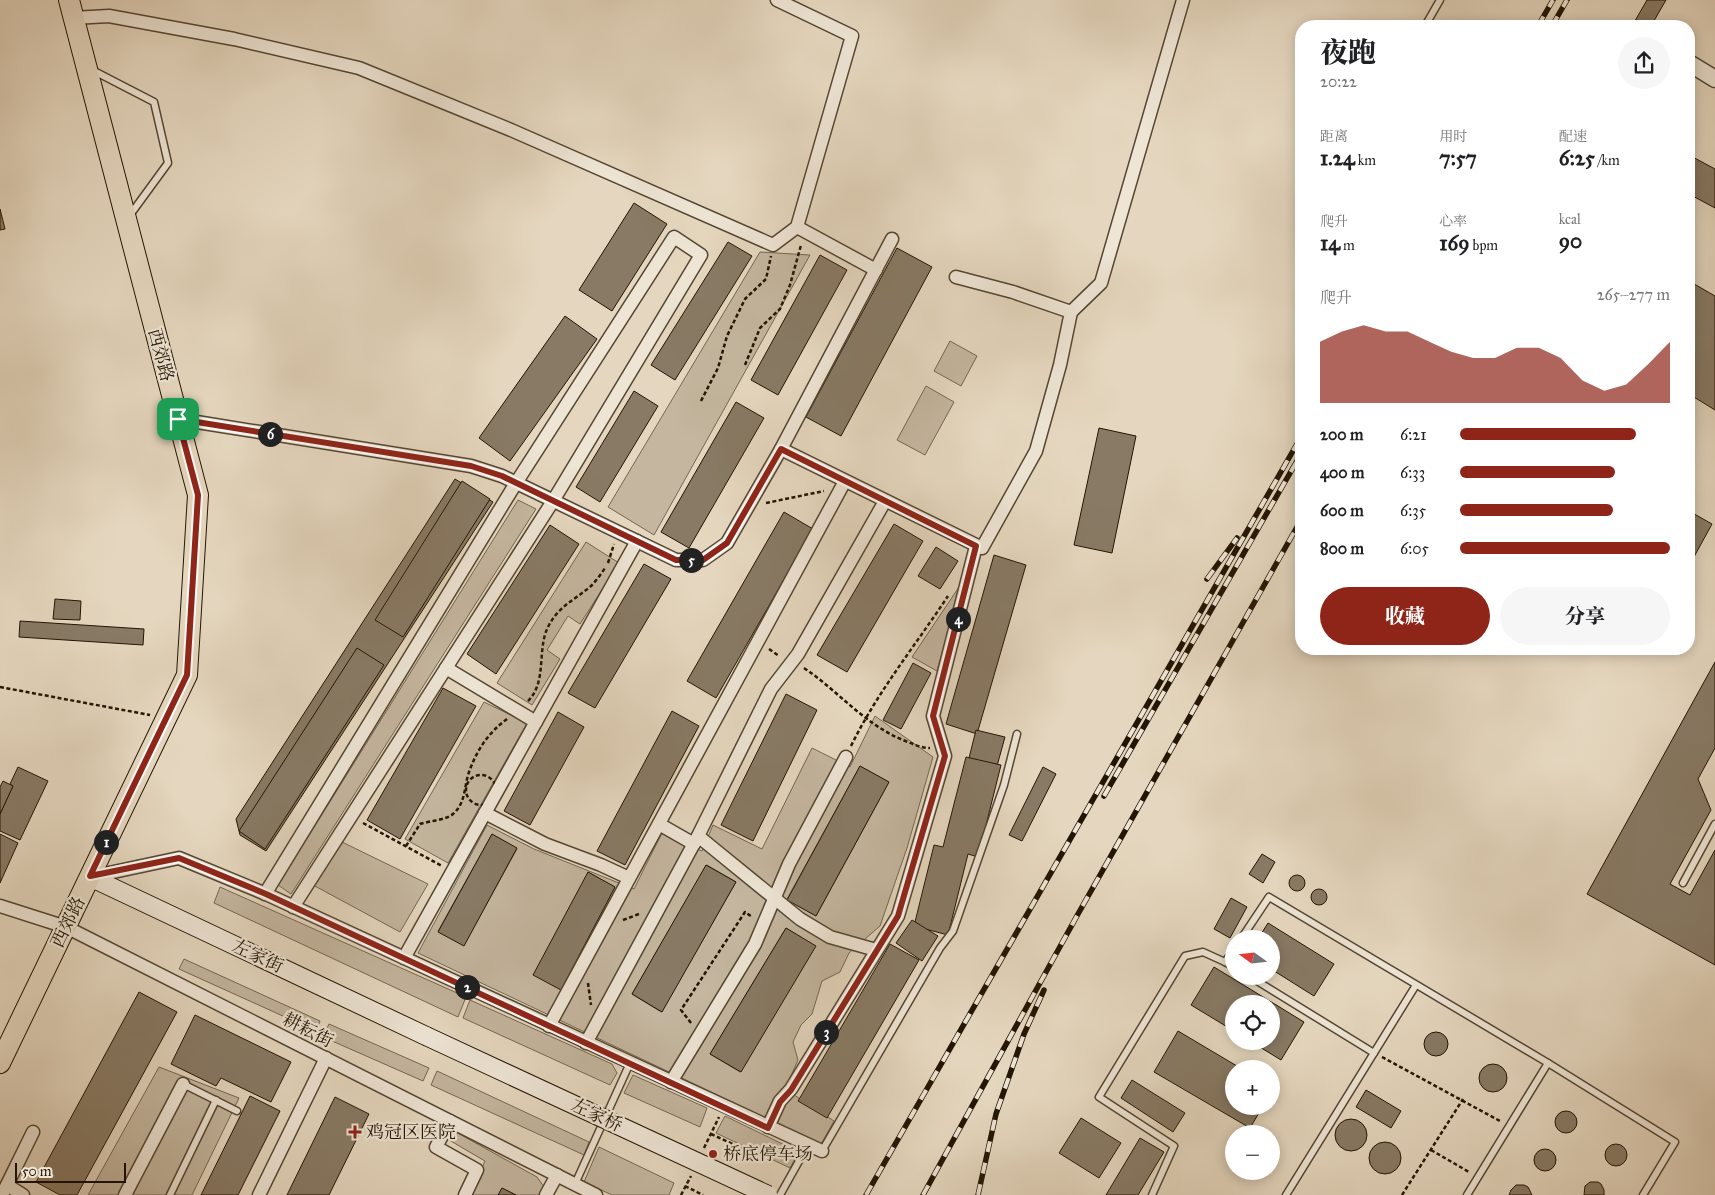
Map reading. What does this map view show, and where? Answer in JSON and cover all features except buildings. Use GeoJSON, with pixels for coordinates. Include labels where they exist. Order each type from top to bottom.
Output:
{"type":"FeatureCollection","features":[{"type":"Feature","properties":{"kind":"main road","name":"西郊路"},"geometry":{"type":"LineString","coordinates":[[0,1063],[187,675],[198,495],[71,9]]}},
{"type":"Feature","properties":{"kind":"main road","name":"左家街"},"geometry":{"type":"LineString","coordinates":[[90,876],[426,1036]]}},
{"type":"Feature","properties":{"kind":"main road","name":"左家桥"},"geometry":{"type":"LineString","coordinates":[[426,1036],[768,1195]]}},
{"type":"Feature","properties":{"kind":"street"},"geometry":{"type":"LineString","coordinates":[[71,9],[234,39],[358,68],[511,130],[773,245],[801,229],[852,36],[777,0]]}},
{"type":"Feature","properties":{"kind":"street"},"geometry":{"type":"LineString","coordinates":[[781,449],[982,548],[1036,451],[1060,365],[1071,312],[1101,283],[1183,0]]}},
{"type":"Feature","properties":{"kind":"street"},"geometry":{"type":"LineString","coordinates":[[1695,67],[1715,79]]}},
{"type":"Feature","properties":{"kind":"street"},"geometry":{"type":"LineString","coordinates":[[801,229],[876,270]]}},
{"type":"Feature","properties":{"kind":"street"},"geometry":{"type":"LineString","coordinates":[[265,894],[516,483],[674,237],[701,255],[553,501],[293,907]]}},
{"type":"Feature","properties":{"kind":"street"},"geometry":{"type":"LineString","coordinates":[[178,419],[471,466],[502,476],[676,560],[703,560],[727,543],[781,449],[892,239]]}},
{"type":"Feature","properties":{"kind":"street"},"geometry":{"type":"LineString","coordinates":[[956,277],[1013,292],[1071,312]]}},
{"type":"Feature","properties":{"kind":"street"},"geometry":{"type":"LineString","coordinates":[[549,1026],[845,481]]}},
{"type":"Feature","properties":{"kind":"street"},"geometry":{"type":"LineString","coordinates":[[586,1043],[696,840],[770,689],[793,660],[885,501]]}},
{"type":"Feature","properties":{"kind":"street"},"geometry":{"type":"LineString","coordinates":[[404,958],[637,541]]}},
{"type":"Feature","properties":{"kind":"street"},"geometry":{"type":"LineString","coordinates":[[768,1128],[780,1102],[791,1090],[898,916],[945,756],[933,716],[976,546]]}},
{"type":"Feature","properties":{"kind":"street"},"geometry":{"type":"LineString","coordinates":[[446,668],[536,722]]}},
{"type":"Feature","properties":{"kind":"street"},"geometry":{"type":"LineString","coordinates":[[671,1082],[755,944],[789,864],[846,757]]}},
{"type":"Feature","properties":{"kind":"street"},"geometry":{"type":"LineString","coordinates":[[485,813],[545,844],[601,865],[629,878]]}},
{"type":"Feature","properties":{"kind":"street"},"geometry":{"type":"LineString","coordinates":[[659,824],[696,840],[800,919],[830,937],[876,950]]}},
{"type":"Feature","properties":{"kind":"street"},"geometry":{"type":"LineString","coordinates":[[90,876],[179,858],[265,894],[768,1128],[822,1151]]}},
{"type":"Feature","properties":{"kind":"street","name":"耕耘街"},"geometry":{"type":"LineString","coordinates":[[0,906],[66,927],[592,1194]]}},
{"type":"Feature","properties":{"kind":"street"},"geometry":{"type":"LineString","coordinates":[[259,1195],[326,1058]]}},
{"type":"Feature","properties":{"kind":"street"},"geometry":{"type":"LineString","coordinates":[[126,1195],[183,1084]]}},
{"type":"Feature","properties":{"kind":"street"},"geometry":{"type":"LineString","coordinates":[[450,1121],[436,1147],[477,1170],[465,1195]]}},
{"type":"Feature","properties":{"kind":"street"},"geometry":{"type":"LineString","coordinates":[[23,1195],[4,1190],[33,1132]]}},
{"type":"Feature","properties":{"kind":"street"},"geometry":{"type":"LineString","coordinates":[[546,1195],[557,1175]]}},
{"type":"Feature","properties":{"kind":"lane"},"geometry":{"type":"LineString","coordinates":[[1428,20],[1440,0]]}},
{"type":"Feature","properties":{"kind":"lane"},"geometry":{"type":"LineString","coordinates":[[86,67],[154,102],[168,163],[126,220]]}},
{"type":"Feature","properties":{"kind":"lane"},"geometry":{"type":"LineString","coordinates":[[822,1151],[940,948],[953,931],[1004,785],[1017,734]]}},
{"type":"Feature","properties":{"kind":"lane"},"geometry":{"type":"LineString","coordinates":[[1683,883],[1715,824]]}},
{"type":"Feature","properties":{"kind":"lane"},"geometry":{"type":"LineString","coordinates":[[1247,930],[1269,897],[1675,1142],[1643,1195]]}},
{"type":"Feature","properties":{"kind":"lane"},"geometry":{"type":"LineString","coordinates":[[1152,1195],[1174,1146],[1099,1097],[1185,956],[1204,952],[1225,962]]}},
{"type":"Feature","properties":{"kind":"lane"},"geometry":{"type":"LineString","coordinates":[[1264,985],[1374,1053]]}},
{"type":"Feature","properties":{"kind":"lane"},"geometry":{"type":"LineString","coordinates":[[1286,1195],[1416,985]]}},
{"type":"Feature","properties":{"kind":"lane"},"geometry":{"type":"LineString","coordinates":[[575,1184],[630,1063]]}},
{"type":"Feature","properties":{"kind":"lane"},"geometry":{"type":"LineString","coordinates":[[1467,1195],[1548,1064]]}},
{"type":"Feature","properties":{"kind":"lane"},"geometry":{"type":"LineString","coordinates":[[183,1084],[237,1111]]}},
{"type":"Feature","properties":{"kind":"lane"},"geometry":{"type":"LineString","coordinates":[[170,1195],[216,1100]]}},
{"type":"Feature","properties":{"kind":"lane"},"geometry":{"type":"LineString","coordinates":[[780,1195],[808,1145]]}},
{"type":"Feature","properties":{"kind":"path"},"geometry":{"type":"LineString","coordinates":[[745,365],[760,328],[780,309],[790,285],[801,229]]}},
{"type":"Feature","properties":{"kind":"path"},"geometry":{"type":"LineString","coordinates":[[701,401],[718,368],[727,336],[745,298],[766,279],[773,245]]}},
{"type":"Feature","properties":{"kind":"path"},"geometry":{"type":"LineString","coordinates":[[759,640],[777,656],[793,660],[820,679],[864,719],[898,738],[924,748],[943,748]]}},
{"type":"Feature","properties":{"kind":"path"},"geometry":{"type":"LineString","coordinates":[[0,687],[166,718]]}},
{"type":"Feature","properties":{"kind":"path"},"geometry":{"type":"LineString","coordinates":[[351,816],[452,872]]}},
{"type":"Feature","properties":{"kind":"path"},"geometry":{"type":"LineString","coordinates":[[622,920],[660,908]]}},
{"type":"Feature","properties":{"kind":"path"},"geometry":{"type":"LineString","coordinates":[[700,1036],[681,1010],[745,912],[764,924]]}},
{"type":"Feature","properties":{"kind":"path"},"geometry":{"type":"LineString","coordinates":[[588,980],[590,1002],[598,1022]]}},
{"type":"Feature","properties":{"kind":"path"},"geometry":{"type":"LineString","coordinates":[[1374,1053],[1463,1099],[1510,1126]]}},
{"type":"Feature","properties":{"kind":"path"},"geometry":{"type":"LineString","coordinates":[[1402,1195],[1463,1099]]}},
{"type":"Feature","properties":{"kind":"path"},"geometry":{"type":"LineString","coordinates":[[711,1133],[769,1161]]}},
{"type":"Feature","properties":{"kind":"path"},"geometry":{"type":"LineString","coordinates":[[1431,1150],[1478,1177]]}},
{"type":"Feature","properties":{"kind":"path"},"geometry":{"type":"LineString","coordinates":[[685,1186],[703,1195]]}},
{"type":"Feature","properties":{"kind":"shaded area"},"geometry":{"type":"Polygon","coordinates":[[[760,252],[810,255],[654,535],[608,507],[760,252]]]}},
{"type":"Feature","properties":{"kind":"shaded area"},"geometry":{"type":"Polygon","coordinates":[[[950,341],[977,356],[961,386],[934,371],[950,341]]]}},
{"type":"Feature","properties":{"kind":"shaded area"},"geometry":{"type":"Polygon","coordinates":[[[926,386],[954,402],[925,455],[897,440],[926,386]]]}},
{"type":"Feature","properties":{"kind":"shaded area"},"geometry":{"type":"Polygon","coordinates":[[[518,500],[536,509],[291,894],[278,885],[518,500]]]}},
{"type":"Feature","properties":{"kind":"shaded area"},"geometry":{"type":"Polygon","coordinates":[[[586,542],[619,563],[580,624],[568,616],[547,650],[560,659],[532,705],[497,683],[586,542]]]}},
{"type":"Feature","properties":{"kind":"shaded area"},"geometry":{"type":"Polygon","coordinates":[[[961,584],[937,671],[912,657],[961,584]]]}},
{"type":"Feature","properties":{"kind":"shaded area"},"geometry":{"type":"Polygon","coordinates":[[[484,702],[527,723],[448,863],[405,839],[484,702]]]}},
{"type":"Feature","properties":{"kind":"shaded area"},"geometry":{"type":"Polygon","coordinates":[[[875,716],[933,757],[907,848],[880,926],[849,953],[840,972],[822,981],[812,1014],[801,1025],[793,1042],[798,1060],[785,1089],[834,1121],[821,1144],[418,953],[487,825],[534,849],[634,889],[662,833],[702,851],[713,825],[762,849],[812,748],[850,767],[875,716]],[[860,766],[787,899],[816,916],[889,782],[860,766]],[[492,834],[438,931],[464,945],[517,849],[492,834]],[[707,865],[632,994],[661,1012],[736,882],[707,865]],[[588,872],[561,989],[615,887],[588,872]],[[786,928],[710,1054],[740,1072],[815,946],[786,928]]]}},
{"type":"Feature","properties":{"kind":"shaded area"},"geometry":{"type":"Polygon","coordinates":[[[340,841],[428,884],[400,932],[313,885],[340,841]]]}},
{"type":"Feature","properties":{"kind":"shaded area"},"geometry":{"type":"Polygon","coordinates":[[[220,887],[466,997],[458,1017],[214,903],[220,887]]]}},
{"type":"Feature","properties":{"kind":"shaded area"},"geometry":{"type":"Polygon","coordinates":[[[184,959],[320,1021],[316,1031],[179,969],[184,959]]]}},
{"type":"Feature","properties":{"kind":"shaded area"},"geometry":{"type":"Polygon","coordinates":[[[470,1000],[612,1064],[617,1073],[610,1085],[463,1018],[470,1000]]]}},
{"type":"Feature","properties":{"kind":"shaded area"},"geometry":{"type":"Polygon","coordinates":[[[329,1024],[429,1068],[423,1081],[323,1037],[329,1024]]]}},
{"type":"Feature","properties":{"kind":"shaded area"},"geometry":{"type":"Polygon","coordinates":[[[159,1067],[239,1098],[192,1195],[88,1195],[159,1067]]]}},
{"type":"Feature","properties":{"kind":"shaded area"},"geometry":{"type":"Polygon","coordinates":[[[437,1071],[589,1142],[584,1155],[431,1085],[437,1071]]]}},
{"type":"Feature","properties":{"kind":"shaded area"},"geometry":{"type":"Polygon","coordinates":[[[633,1075],[707,1108],[700,1127],[624,1093],[633,1075]]]}},
{"type":"Feature","properties":{"kind":"shaded area"},"geometry":{"type":"Polygon","coordinates":[[[725,1116],[799,1152],[790,1168],[716,1133],[725,1116]]]}},
{"type":"Feature","properties":{"kind":"shaded area"},"geometry":{"type":"Polygon","coordinates":[[[454,1131],[537,1177],[544,1187],[539,1195],[516,1195],[502,1188],[498,1195],[470,1195],[485,1161],[449,1140],[454,1131]]]}},
{"type":"Feature","properties":{"kind":"shaded area"},"geometry":{"type":"Polygon","coordinates":[[[599,1147],[674,1183],[669,1195],[612,1195],[584,1182],[599,1147]]]}},
{"type":"Feature","properties":{"kind":"railway"},"geometry":{"type":"LineString","coordinates":[[1541,20],[1553,0]]}},
{"type":"Feature","properties":{"kind":"railway"},"geometry":{"type":"LineString","coordinates":[[1555,20],[1567,0]]}},
{"type":"Feature","properties":{"kind":"railway"},"geometry":{"type":"LineString","coordinates":[[866,1195],[1295,447]]}},
{"type":"Feature","properties":{"kind":"railway"},"geometry":{"type":"LineString","coordinates":[[1104,796],[1295,464]]}},
{"type":"Feature","properties":{"kind":"railway"},"geometry":{"type":"LineString","coordinates":[[923,1195],[1078,914],[1295,531]]}},
{"type":"Feature","properties":{"kind":"railway"},"geometry":{"type":"LineString","coordinates":[[1207,579],[1237,538]]}},
{"type":"Feature","properties":{"kind":"railway"},"geometry":{"type":"LineString","coordinates":[[978,1195],[996,1114],[1024,1034],[1044,990]]}},
{"type":"Feature","properties":{"kind":"place","name":"鸡冠区医院"},"geometry":{"type":"Point","coordinates":[355,1132]}},
{"type":"Feature","properties":{"kind":"place","name":"桥底停车场"},"geometry":{"type":"Point","coordinates":[713,1154]}},
{"type":"Feature","properties":{"kind":"route"},"geometry":{"type":"LineString","coordinates":[[178,419],[471,466],[502,476],[676,560],[703,560],[727,543],[781,449],[976,546],[933,716],[945,756],[898,916],[791,1090],[780,1102],[768,1128],[266,894],[179,858],[90,876],[187,675],[198,495],[178,419]]}}]}
